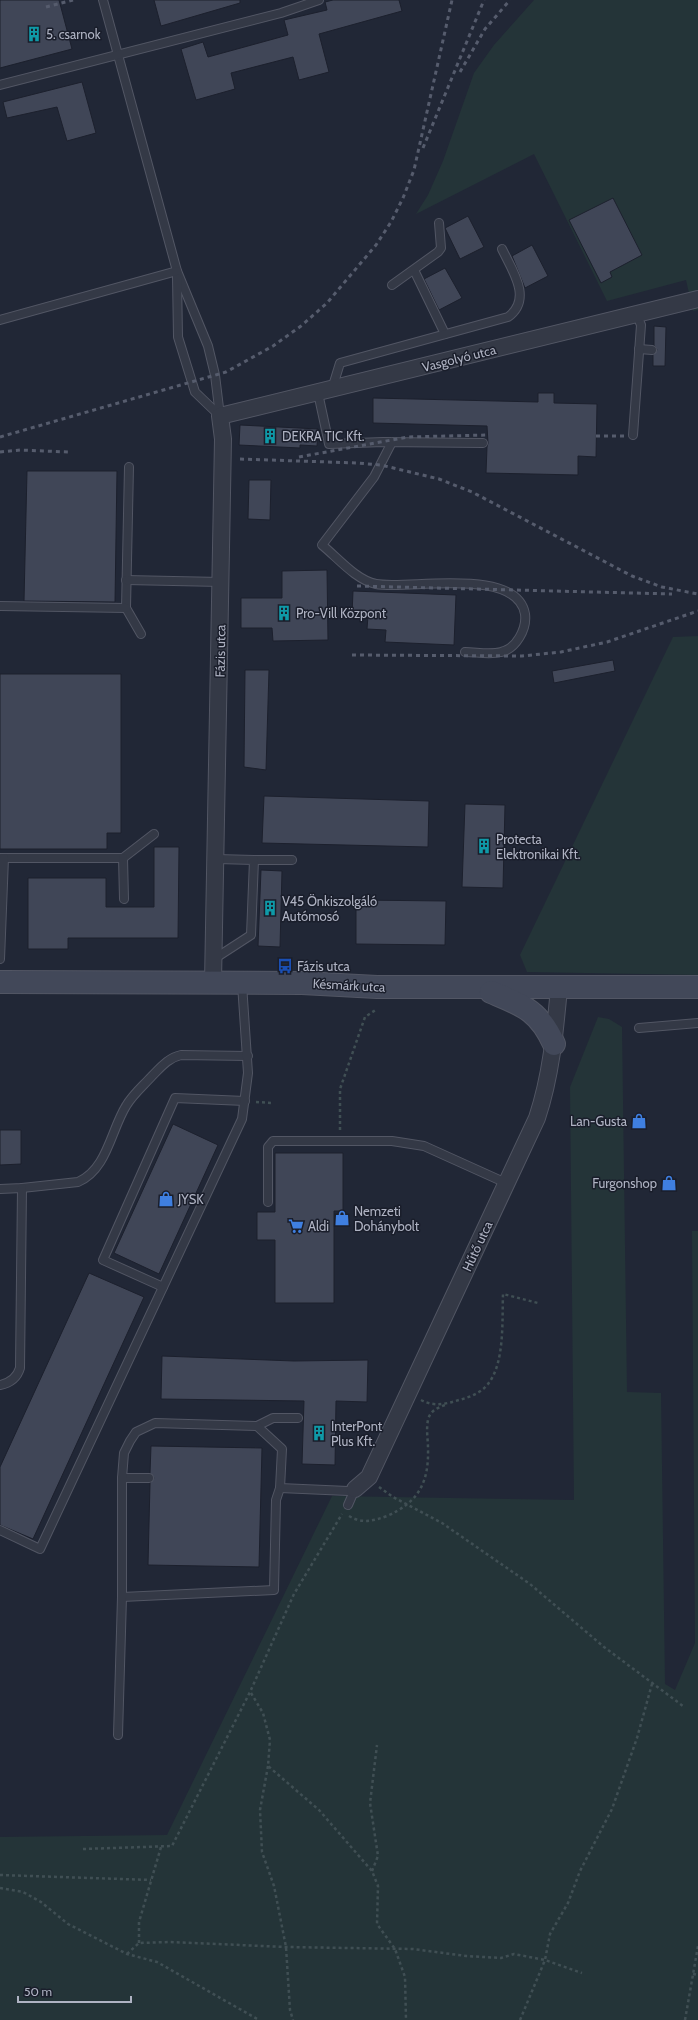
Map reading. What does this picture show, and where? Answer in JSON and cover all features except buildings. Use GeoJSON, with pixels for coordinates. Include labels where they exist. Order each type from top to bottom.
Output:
{"type":"FeatureCollection","features":[{"type":"Feature","properties":{"kind":"street","name":"Vasgolyó utca"},"geometry":{"type":"LineString","coordinates":[[220,416],[325,392],[636,313],[698,299]]}},
{"type":"Feature","properties":{"kind":"street","name":"Fázis utca"},"geometry":{"type":"LineString","coordinates":[[213,982],[217,859],[223,439],[220,416]]}},
{"type":"Feature","properties":{"kind":"street","name":"Késmárk utca"},"geometry":{"type":"LineString","coordinates":[[0,982],[302,983],[377,987],[480,988],[698,987]]}},
{"type":"Feature","properties":{"kind":"street"},"geometry":{"type":"LineString","coordinates":[[480,988],[523,1005],[542,1023],[554,1044]]}},
{"type":"Feature","properties":{"kind":"street","name":"Hűtő utca"},"geometry":{"type":"LineString","coordinates":[[355,1489],[368,1477],[409,1393],[537,1118],[547,1082],[554,1044],[559,988]]}},
{"type":"Feature","properties":{"kind":"lane"},"geometry":{"type":"LineString","coordinates":[[103,0],[177,271],[208,346],[215,376],[220,416]]}},
{"type":"Feature","properties":{"kind":"lane"},"geometry":{"type":"LineString","coordinates":[[0,85],[281,13],[319,0]]}},
{"type":"Feature","properties":{"kind":"lane"},"geometry":{"type":"LineString","coordinates":[[392,285],[438,252],[441,248],[439,223]]}},
{"type":"Feature","properties":{"kind":"lane"},"geometry":{"type":"LineString","coordinates":[[483,443],[392,442],[329,444],[325,392],[340,363],[508,317],[516,310],[520,300],[520,288],[502,249]]}},
{"type":"Feature","properties":{"kind":"lane"},"geometry":{"type":"LineString","coordinates":[[414,270],[445,334]]}},
{"type":"Feature","properties":{"kind":"lane"},"geometry":{"type":"LineString","coordinates":[[0,320],[177,271]]}},
{"type":"Feature","properties":{"kind":"lane"},"geometry":{"type":"LineString","coordinates":[[177,271],[178,337],[195,392],[220,416]]}},
{"type":"Feature","properties":{"kind":"lane"},"geometry":{"type":"LineString","coordinates":[[632,435],[641,325],[636,313]]}},
{"type":"Feature","properties":{"kind":"lane"},"geometry":{"type":"LineString","coordinates":[[639,349],[652,350]]}},
{"type":"Feature","properties":{"kind":"lane"},"geometry":{"type":"LineString","coordinates":[[392,442],[374,477],[322,545],[359,576],[376,584],[457,583],[490,585],[511,595],[521,604],[525,614],[524,628],[519,639],[511,648],[501,652],[465,652]]}},
{"type":"Feature","properties":{"kind":"lane"},"geometry":{"type":"LineString","coordinates":[[129,467],[126,608],[141,634]]}},
{"type":"Feature","properties":{"kind":"lane"},"geometry":{"type":"LineString","coordinates":[[126,580],[221,582]]}},
{"type":"Feature","properties":{"kind":"lane"},"geometry":{"type":"LineString","coordinates":[[0,606],[126,608]]}},
{"type":"Feature","properties":{"kind":"lane"},"geometry":{"type":"LineString","coordinates":[[0,959],[2,858],[123,858],[154,834]]}},
{"type":"Feature","properties":{"kind":"lane"},"geometry":{"type":"LineString","coordinates":[[123,858],[124,899]]}},
{"type":"Feature","properties":{"kind":"lane"},"geometry":{"type":"LineString","coordinates":[[217,859],[292,860]]}},
{"type":"Feature","properties":{"kind":"lane"},"geometry":{"type":"LineString","coordinates":[[214,960],[252,935],[254,860]]}},
{"type":"Feature","properties":{"kind":"lane"},"geometry":{"type":"LineString","coordinates":[[0,1530],[40,1549],[242,1119],[248,1073],[248,1056],[241,983]]}},
{"type":"Feature","properties":{"kind":"lane"},"geometry":{"type":"LineString","coordinates":[[640,1028],[698,1022]]}},
{"type":"Feature","properties":{"kind":"lane"},"geometry":{"type":"LineString","coordinates":[[0,1189],[78,1182],[91,1174],[100,1161],[128,1102],[135,1092],[168,1060],[181,1055],[248,1056]]}},
{"type":"Feature","properties":{"kind":"lane"},"geometry":{"type":"LineString","coordinates":[[163,1287],[103,1260],[175,1098],[245,1101]]}},
{"type":"Feature","properties":{"kind":"lane"},"geometry":{"type":"LineString","coordinates":[[268,1202],[269,1143],[273,1140],[392,1141],[424,1146],[506,1183]]}},
{"type":"Feature","properties":{"kind":"lane"},"geometry":{"type":"LineString","coordinates":[[0,1385],[13,1380],[17,1376],[20,1368],[22,1188]]}},
{"type":"Feature","properties":{"kind":"lane"},"geometry":{"type":"LineString","coordinates":[[118,1736],[122,1597],[122,1478],[124,1453],[130,1441],[136,1432],[155,1423],[258,1426],[273,1418],[298,1418]]}},
{"type":"Feature","properties":{"kind":"lane"},"geometry":{"type":"LineString","coordinates":[[122,1597],[274,1590],[276,1500],[280,1488],[282,1449],[258,1426]]}},
{"type":"Feature","properties":{"kind":"lane"},"geometry":{"type":"LineString","coordinates":[[122,1478],[149,1478]]}},
{"type":"Feature","properties":{"kind":"lane"},"geometry":{"type":"LineString","coordinates":[[280,1488],[348,1491],[355,1489]]}},
{"type":"Feature","properties":{"kind":"lane"},"geometry":{"type":"LineString","coordinates":[[348,1505],[355,1489]]}},
{"type":"Feature","properties":{"kind":"path"},"geometry":{"type":"LineString","coordinates":[[340,1141],[340,1089],[365,1017],[377,1009]]}},
{"type":"Feature","properties":{"kind":"path"},"geometry":{"type":"LineString","coordinates":[[245,1101],[273,1103]]}},
{"type":"Feature","properties":{"kind":"path"},"geometry":{"type":"LineString","coordinates":[[83,1849],[172,1846],[250,1692],[294,1594],[343,1512],[364,1522],[376,1520],[408,1504],[422,1490],[428,1460],[427,1421],[430,1414],[437,1408],[473,1396],[487,1386],[495,1375],[499,1359],[503,1294],[538,1303]]}},
{"type":"Feature","properties":{"kind":"path"},"geometry":{"type":"LineString","coordinates":[[409,1393],[430,1405],[450,1403]]}},
{"type":"Feature","properties":{"kind":"path"},"geometry":{"type":"LineString","coordinates":[[368,1477],[393,1497],[442,1523],[530,1584],[581,1628],[652,1684],[683,1706]]}},
{"type":"Feature","properties":{"kind":"path"},"geometry":{"type":"LineString","coordinates":[[520,2020],[534,1983],[546,1960],[550,1934],[568,1903],[580,1871],[612,1809],[637,1738],[652,1684]]}},
{"type":"Feature","properties":{"kind":"path"},"geometry":{"type":"LineString","coordinates":[[250,1692],[263,1713],[270,1740],[268,1766],[260,1810],[262,1852],[274,1886],[286,1947],[290,2010],[293,2020]]}},
{"type":"Feature","properties":{"kind":"path"},"geometry":{"type":"LineString","coordinates":[[372,1871],[378,1856],[370,1803],[377,1745]]}},
{"type":"Feature","properties":{"kind":"path"},"geometry":{"type":"LineString","coordinates":[[268,1766],[319,1810],[372,1871],[378,1886],[377,1924],[395,1949],[405,1977],[406,2020]]}},
{"type":"Feature","properties":{"kind":"path"},"geometry":{"type":"LineString","coordinates":[[139,1943],[139,1922],[162,1847]]}},
{"type":"Feature","properties":{"kind":"path"},"geometry":{"type":"LineString","coordinates":[[0,1875],[151,1880]]}},
{"type":"Feature","properties":{"kind":"path"},"geometry":{"type":"LineString","coordinates":[[0,1888],[23,1892],[42,1902],[68,1924],[127,1954],[157,1962],[259,2020]]}},
{"type":"Feature","properties":{"kind":"path"},"geometry":{"type":"LineString","coordinates":[[127,1954],[139,1943],[170,1942],[286,1947],[301,1946],[413,1949],[466,1956],[501,1958],[514,1954],[546,1960],[582,1973]]}},
{"type":"Feature","properties":{"kind":"path"},"geometry":{"type":"LineString","coordinates":[[685,2020],[698,1946]]}},
{"type":"Feature","properties":{"kind":"path"},"geometry":{"type":"LineString","coordinates":[[693,1974],[698,1974]]}},
{"type":"Feature","properties":{"kind":"shaded area"},"geometry":{"type":"Polygon","coordinates":[[[534,0],[698,0],[698,310],[693,311],[686,280],[607,301],[534,154],[416,214],[428,195],[443,161],[474,73],[494,45],[534,0]]]}},
{"type":"Feature","properties":{"kind":"shaded area"},"geometry":{"type":"Polygon","coordinates":[[[698,636],[698,975],[527,972],[520,955],[673,637],[698,636]]]}},
{"type":"Feature","properties":{"kind":"shaded area"},"geometry":{"type":"Polygon","coordinates":[[[598,1017],[609,1019],[622,1027],[627,1392],[661,1393],[665,1684],[675,1690],[695,1643],[692,1231],[698,1231],[698,2020],[0,2020],[0,1837],[167,1835],[332,1496],[574,1500],[570,1087],[598,1017]]]}},
{"type":"Feature","properties":{"kind":"railway"},"geometry":{"type":"LineString","coordinates":[[46,7],[73,0]]}},
{"type":"Feature","properties":{"kind":"railway"},"geometry":{"type":"LineString","coordinates":[[0,437],[226,372],[273,346],[301,326],[327,303],[376,245],[391,222],[403,198],[414,170],[452,0]]}},
{"type":"Feature","properties":{"kind":"railway"},"geometry":{"type":"LineString","coordinates":[[423,148],[484,0]]}},
{"type":"Feature","properties":{"kind":"railway"},"geometry":{"type":"LineString","coordinates":[[460,72],[485,29],[510,0]]}},
{"type":"Feature","properties":{"kind":"railway"},"geometry":{"type":"LineString","coordinates":[[299,457],[408,437],[487,435]]}},
{"type":"Feature","properties":{"kind":"railway"},"geometry":{"type":"LineString","coordinates":[[596,436],[625,436]]}},
{"type":"Feature","properties":{"kind":"railway"},"geometry":{"type":"LineString","coordinates":[[0,452],[20,450],[69,452]]}},
{"type":"Feature","properties":{"kind":"railway"},"geometry":{"type":"LineString","coordinates":[[240,459],[381,465],[439,479],[472,492],[632,576],[662,587],[698,594]]}},
{"type":"Feature","properties":{"kind":"railway"},"geometry":{"type":"LineString","coordinates":[[357,586],[672,594]]}},
{"type":"Feature","properties":{"kind":"railway"},"geometry":{"type":"LineString","coordinates":[[352,655],[522,656],[561,652],[607,642],[698,611]]}},
{"type":"Feature","properties":{"kind":"place","name":"5. csarnok"},"geometry":{"type":"Point","coordinates":[34,34]}},
{"type":"Feature","properties":{"kind":"place","name":"DEKRA TIC Kft."},"geometry":{"type":"Point","coordinates":[270,436]}},
{"type":"Feature","properties":{"kind":"place","name":"Pro-Vill Központ"},"geometry":{"type":"Point","coordinates":[284,613]}},
{"type":"Feature","properties":{"kind":"place","name":"Protecta Elektronikai Kft."},"geometry":{"type":"Point","coordinates":[484,846]}},
{"type":"Feature","properties":{"kind":"place","name":"V45 Önkiszolgáló Autómosó"},"geometry":{"type":"Point","coordinates":[270,908]}},
{"type":"Feature","properties":{"kind":"place","name":"Fázis utca"},"geometry":{"type":"Point","coordinates":[285,966]}},
{"type":"Feature","properties":{"kind":"place","name":"Lan-Gusta"},"geometry":{"type":"Point","coordinates":[639,1121]}},
{"type":"Feature","properties":{"kind":"place","name":"Furgonshop"},"geometry":{"type":"Point","coordinates":[669,1183]}},
{"type":"Feature","properties":{"kind":"place","name":"JYSK"},"geometry":{"type":"Point","coordinates":[166,1199]}},
{"type":"Feature","properties":{"kind":"place","name":"Nemzeti Dohánybolt"},"geometry":{"type":"Point","coordinates":[342,1218]}},
{"type":"Feature","properties":{"kind":"place","name":"Aldi"},"geometry":{"type":"Point","coordinates":[296,1226]}},
{"type":"Feature","properties":{"kind":"place","name":"InterPont Plus Kft."},"geometry":{"type":"Point","coordinates":[319,1433]}}]}
